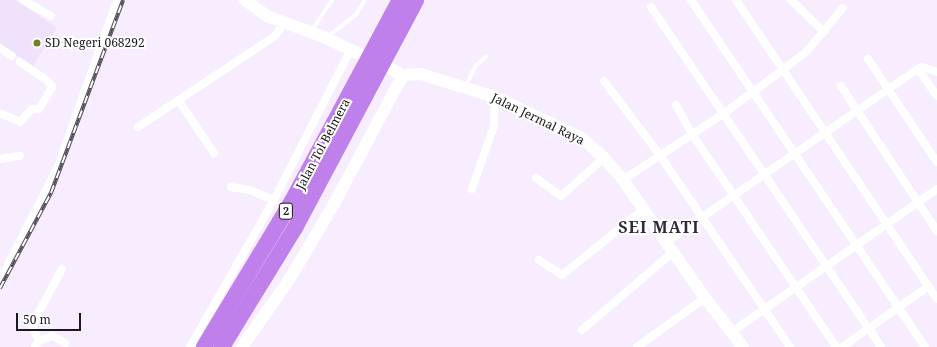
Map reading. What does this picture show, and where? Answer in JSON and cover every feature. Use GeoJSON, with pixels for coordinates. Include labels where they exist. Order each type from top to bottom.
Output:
{"type":"FeatureCollection","features":[{"type":"Feature","properties":{"kind":"highway","name":"Jalan Tol Belmera"},"geometry":{"type":"LineString","coordinates":[[222,347],[295,228],[383,46],[400,0]]}},
{"type":"Feature","properties":{"kind":"highway","name":"Jalan Tol Belmera"},"geometry":{"type":"LineString","coordinates":[[383,46],[416,0]]}},
{"type":"Feature","properties":{"kind":"highway","name":"Jalan Tol Belmera"},"geometry":{"type":"LineString","coordinates":[[204,347],[368,76]]}},
{"type":"Feature","properties":{"kind":"street"},"geometry":{"type":"LineString","coordinates":[[23,0],[51,16]]}},
{"type":"Feature","properties":{"kind":"street"},"geometry":{"type":"LineString","coordinates":[[0,281],[59,164],[117,0]]}},
{"type":"Feature","properties":{"kind":"street"},"geometry":{"type":"LineString","coordinates":[[242,347],[289,280],[334,204],[403,75],[326,38],[284,24],[267,16],[244,0]]}},
{"type":"Feature","properties":{"kind":"street"},"geometry":{"type":"LineString","coordinates":[[691,0],[925,347]]}},
{"type":"Feature","properties":{"kind":"street"},"geometry":{"type":"LineString","coordinates":[[736,0],[784,69],[937,298]]}},
{"type":"Feature","properties":{"kind":"street"},"geometry":{"type":"LineString","coordinates":[[790,0],[824,32]]}},
{"type":"Feature","properties":{"kind":"street"},"geometry":{"type":"LineString","coordinates":[[651,7],[881,347]]}},
{"type":"Feature","properties":{"kind":"street"},"geometry":{"type":"LineString","coordinates":[[623,180],[659,154],[723,114],[784,69],[807,51],[843,8]]}},
{"type":"Feature","properties":{"kind":"street"},"geometry":{"type":"LineString","coordinates":[[138,127],[274,36],[284,24]]}},
{"type":"Feature","properties":{"kind":"street"},"geometry":{"type":"LineString","coordinates":[[0,48],[12,56]]}},
{"type":"Feature","properties":{"kind":"street"},"geometry":{"type":"LineString","coordinates":[[190,347],[274,200],[353,50]]}},
{"type":"Feature","properties":{"kind":"street"},"geometry":{"type":"LineString","coordinates":[[868,59],[937,162]]}},
{"type":"Feature","properties":{"kind":"street"},"geometry":{"type":"LineString","coordinates":[[0,112],[20,122],[32,109],[39,109],[52,87],[48,80],[20,62]]}},
{"type":"Feature","properties":{"kind":"street"},"geometry":{"type":"LineString","coordinates":[[666,242],[918,68],[922,67],[937,72]]}},
{"type":"Feature","properties":{"kind":"street"},"geometry":{"type":"LineString","coordinates":[[918,68],[937,96]]}},
{"type":"Feature","properties":{"kind":"street","name":"Jalan Jermal Raya"},"geometry":{"type":"LineString","coordinates":[[403,75],[421,74],[495,97],[582,138],[604,158],[623,180],[705,298],[733,332],[739,346]]}},
{"type":"Feature","properties":{"kind":"street"},"geometry":{"type":"LineString","coordinates":[[604,81],[659,154],[790,347]]}},
{"type":"Feature","properties":{"kind":"street"},"geometry":{"type":"LineString","coordinates":[[841,86],[937,231]]}},
{"type":"Feature","properties":{"kind":"street"},"geometry":{"type":"LineString","coordinates":[[472,189],[494,126],[495,97]]}},
{"type":"Feature","properties":{"kind":"street"},"geometry":{"type":"LineString","coordinates":[[179,101],[214,153]]}},
{"type":"Feature","properties":{"kind":"street"},"geometry":{"type":"LineString","coordinates":[[676,105],[692,134],[836,347]]}},
{"type":"Feature","properties":{"kind":"street"},"geometry":{"type":"LineString","coordinates":[[0,159],[20,156]]}},
{"type":"Feature","properties":{"kind":"street"},"geometry":{"type":"LineString","coordinates":[[536,178],[561,196],[604,158]]}},
{"type":"Feature","properties":{"kind":"street"},"geometry":{"type":"LineString","coordinates":[[231,187],[250,190],[274,200]]}},
{"type":"Feature","properties":{"kind":"street"},"geometry":{"type":"LineString","coordinates":[[733,332],[937,189]]}},
{"type":"Feature","properties":{"kind":"street"},"geometry":{"type":"LineString","coordinates":[[539,260],[562,275],[643,210]]}},
{"type":"Feature","properties":{"kind":"street"},"geometry":{"type":"LineString","coordinates":[[582,330],[673,252]]}},
{"type":"Feature","properties":{"kind":"street"},"geometry":{"type":"LineString","coordinates":[[62,269],[34,321],[33,328],[37,344],[52,336],[65,343]]}},
{"type":"Feature","properties":{"kind":"street"},"geometry":{"type":"LineString","coordinates":[[842,347],[929,286]]}},
{"type":"Feature","properties":{"kind":"street"},"geometry":{"type":"LineString","coordinates":[[636,347],[705,298]]}},
{"type":"Feature","properties":{"kind":"lane"},"geometry":{"type":"LineString","coordinates":[[311,32],[332,0]]}},
{"type":"Feature","properties":{"kind":"lane"},"geometry":{"type":"LineString","coordinates":[[326,38],[354,16],[364,0]]}},
{"type":"Feature","properties":{"kind":"lane"},"geometry":{"type":"LineString","coordinates":[[465,87],[476,65],[486,57]]}},
{"type":"Feature","properties":{"kind":"shaded area"},"geometry":{"type":"Polygon","coordinates":[[[0,0],[15,0],[55,26],[56,30],[33,66],[0,44],[0,0]]]}},
{"type":"Feature","properties":{"kind":"railway"},"geometry":{"type":"LineString","coordinates":[[0,288],[51,193],[123,0]]}},
{"type":"Feature","properties":{"kind":"place","name":"SD Negeri 068292"},"geometry":{"type":"Point","coordinates":[37,43]}},
{"type":"Feature","properties":{"kind":"district","name":"SEI MATI"},"geometry":{"type":"Point","coordinates":[659,227]}}]}
